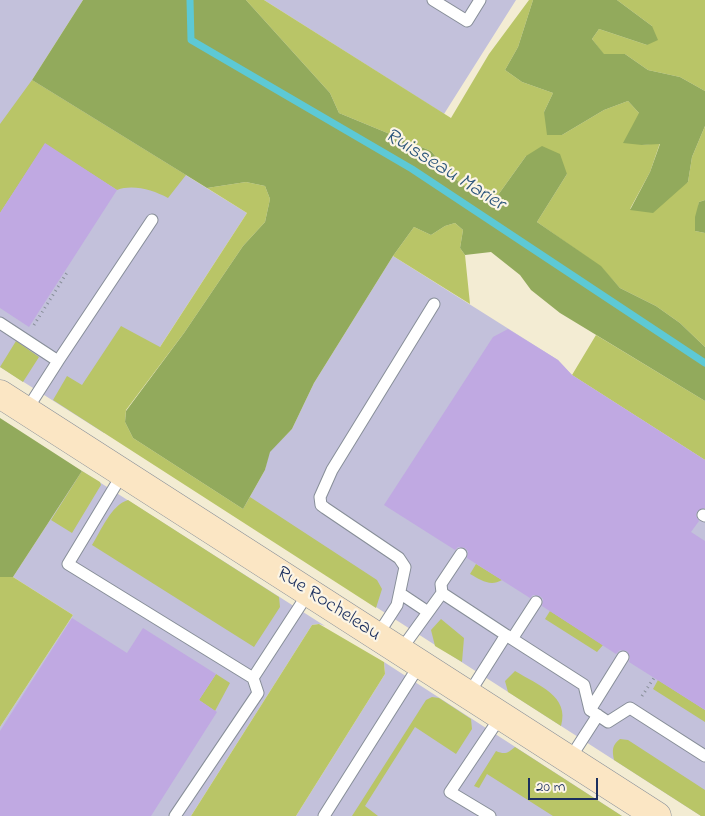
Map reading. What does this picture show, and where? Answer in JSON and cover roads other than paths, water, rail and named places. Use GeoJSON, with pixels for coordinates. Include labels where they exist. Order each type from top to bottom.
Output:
{"type":"FeatureCollection","features":[{"type":"Feature","properties":{"kind":"street","name":"Rue Rocheleau"},"geometry":{"type":"LineString","coordinates":[[0,394],[657,816]]}},
{"type":"Feature","properties":{"kind":"lane"},"geometry":{"type":"LineString","coordinates":[[433,0],[467,21],[480,0]]}},
{"type":"Feature","properties":{"kind":"lane"},"geometry":{"type":"LineString","coordinates":[[26,411],[152,220]]}},
{"type":"Feature","properties":{"kind":"lane"},"geometry":{"type":"LineString","coordinates":[[377,636],[397,605],[406,567],[403,562],[324,508],[321,505],[320,497],[332,470],[434,304]]}},
{"type":"Feature","properties":{"kind":"lane"},"geometry":{"type":"LineString","coordinates":[[0,323],[58,361]]}},
{"type":"Feature","properties":{"kind":"lane"},"geometry":{"type":"LineString","coordinates":[[123,473],[68,564],[253,678],[258,693],[175,816]]}},
{"type":"Feature","properties":{"kind":"lane"},"geometry":{"type":"LineString","coordinates":[[324,816],[410,658],[428,612],[442,592],[441,584],[461,554]]}},
{"type":"Feature","properties":{"kind":"lane"},"geometry":{"type":"LineString","coordinates":[[253,678],[309,592]]}},
{"type":"Feature","properties":{"kind":"lane"},"geometry":{"type":"LineString","coordinates":[[442,592],[584,685],[594,712],[608,722],[630,708],[705,756]]}},
{"type":"Feature","properties":{"kind":"lane"},"geometry":{"type":"LineString","coordinates":[[401,594],[428,612]]}},
{"type":"Feature","properties":{"kind":"lane"},"geometry":{"type":"LineString","coordinates":[[468,695],[536,602]]}},
{"type":"Feature","properties":{"kind":"lane"},"geometry":{"type":"LineString","coordinates":[[570,760],[622,658]]}},
{"type":"Feature","properties":{"kind":"lane"},"geometry":{"type":"LineString","coordinates":[[490,816],[450,792],[501,716]]}},
{"type":"Feature","properties":{"kind":"waterway","name":"Ruisseau Marier"},"geometry":{"type":"LineString","coordinates":[[190,0],[191,40],[412,169],[705,363]]}}]}
